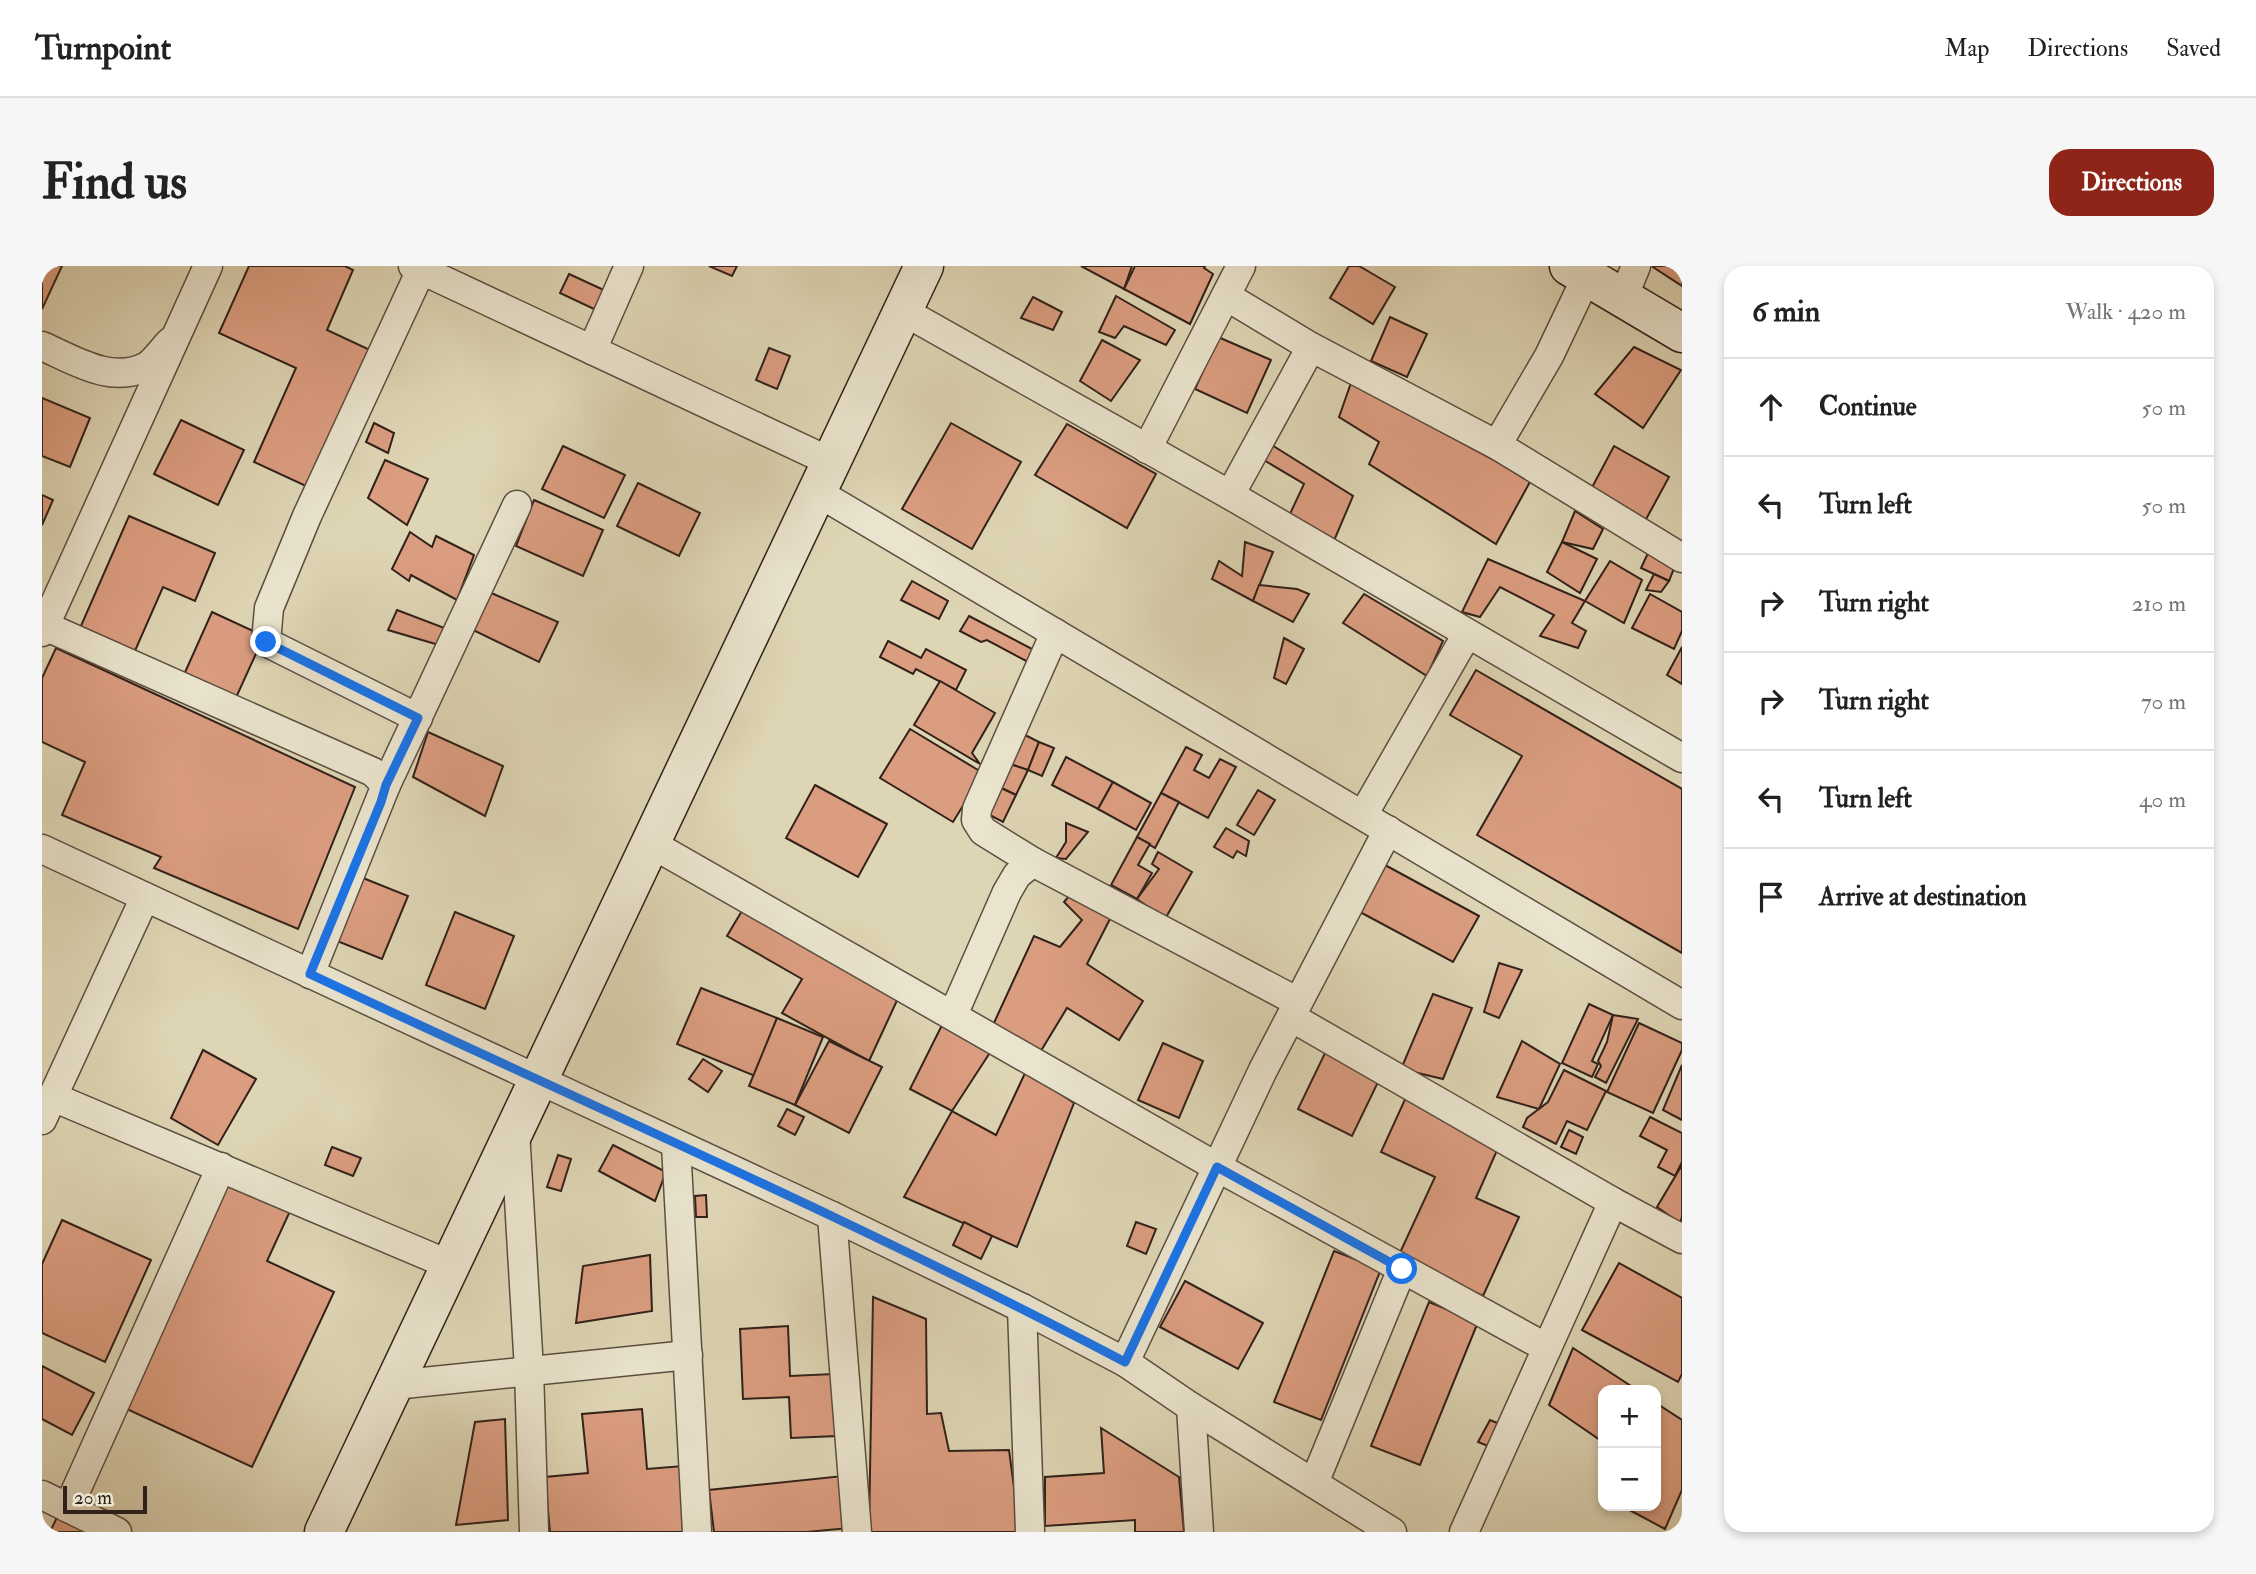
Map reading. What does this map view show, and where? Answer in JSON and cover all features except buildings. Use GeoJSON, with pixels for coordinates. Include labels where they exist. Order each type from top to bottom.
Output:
{"type":"FeatureCollection","features":[{"type":"Feature","properties":{"kind":"street"},"geometry":{"type":"LineString","coordinates":[[208,266],[43,629],[373,772],[386,785]]}},
{"type":"Feature","properties":{"kind":"street"},"geometry":{"type":"LineString","coordinates":[[592,350],[629,266]]}},
{"type":"Feature","properties":{"kind":"street"},"geometry":{"type":"LineString","coordinates":[[324,1532],[924,266]]}},
{"type":"Feature","properties":{"kind":"street"},"geometry":{"type":"LineString","coordinates":[[1147,449],[1241,266]]}},
{"type":"Feature","properties":{"kind":"street"},"geometry":{"type":"LineString","coordinates":[[418,718],[266,642],[270,608],[307,516],[417,268],[592,350],[824,477],[1055,633],[1682,1005]]}},
{"type":"Feature","properties":{"kind":"street"},"geometry":{"type":"LineString","coordinates":[[1497,445],[1549,356],[1578,271],[1629,282],[1682,333]]}},
{"type":"Feature","properties":{"kind":"street"},"geometry":{"type":"LineString","coordinates":[[1226,296],[1311,346],[1497,445],[1682,558]]}},
{"type":"Feature","properties":{"kind":"street"},"geometry":{"type":"LineString","coordinates":[[903,311],[1230,495],[1682,758]]}},
{"type":"Feature","properties":{"kind":"street"},"geometry":{"type":"LineString","coordinates":[[42,346],[102,372],[128,372],[148,365],[180,331]]}},
{"type":"Feature","properties":{"kind":"street"},"geometry":{"type":"LineString","coordinates":[[1230,495],[1311,346]]}},
{"type":"Feature","properties":{"kind":"street"},"geometry":{"type":"LineString","coordinates":[[310,974],[386,785],[517,505]]}},
{"type":"Feature","properties":{"kind":"street"},"geometry":{"type":"LineString","coordinates":[[1055,633],[977,809],[976,820],[983,831],[1033,862],[1295,1009],[1613,1202],[1682,1239]]}},
{"type":"Feature","properties":{"kind":"street"},"geometry":{"type":"LineString","coordinates":[[1363,815],[1467,634]]}},
{"type":"Feature","properties":{"kind":"street"},"geometry":{"type":"LineString","coordinates":[[1125,1362],[1263,1070],[1388,830]]}},
{"type":"Feature","properties":{"kind":"street"},"geometry":{"type":"LineString","coordinates":[[650,843],[1217,1167],[1547,1348]]}},
{"type":"Feature","properties":{"kind":"street"},"geometry":{"type":"LineString","coordinates":[[42,849],[832,1216],[1022,1308],[1125,1362],[1191,1407],[1392,1532]]}},
{"type":"Feature","properties":{"kind":"street"},"geometry":{"type":"LineString","coordinates":[[953,1015],[1007,892],[1017,875],[1033,862]]}},
{"type":"Feature","properties":{"kind":"street"},"geometry":{"type":"LineString","coordinates":[[145,897],[48,1108],[221,1167],[450,1265]]}},
{"type":"Feature","properties":{"kind":"street"},"geometry":{"type":"LineString","coordinates":[[515,1128],[529,1370],[534,1532]]}},
{"type":"Feature","properties":{"kind":"street"},"geometry":{"type":"LineString","coordinates":[[676,1144],[697,1532]]}},
{"type":"Feature","properties":{"kind":"street"},"geometry":{"type":"LineString","coordinates":[[68,1508],[221,1167]]}},
{"type":"Feature","properties":{"kind":"street"},"geometry":{"type":"LineString","coordinates":[[1464,1532],[1613,1202]]}},
{"type":"Feature","properties":{"kind":"street"},"geometry":{"type":"LineString","coordinates":[[832,1216],[857,1532]]}},
{"type":"Feature","properties":{"kind":"street"},"geometry":{"type":"LineString","coordinates":[[1314,1483],[1402,1269]]}},
{"type":"Feature","properties":{"kind":"street"},"geometry":{"type":"LineString","coordinates":[[1022,1308],[1030,1532]]}},
{"type":"Feature","properties":{"kind":"street"},"geometry":{"type":"LineString","coordinates":[[394,1385],[688,1355]]}},
{"type":"Feature","properties":{"kind":"street"},"geometry":{"type":"LineString","coordinates":[[1191,1407],[1199,1532]]}},
{"type":"Feature","properties":{"kind":"street"},"geometry":{"type":"LineString","coordinates":[[42,1495],[117,1532]]}},
{"type":"Feature","properties":{"kind":"route"},"geometry":{"type":"LineString","coordinates":[[266,642],[418,718],[386,785],[310,974],[832,1216],[1022,1308],[1125,1362],[1217,1167],[1402,1269]]}}]}
